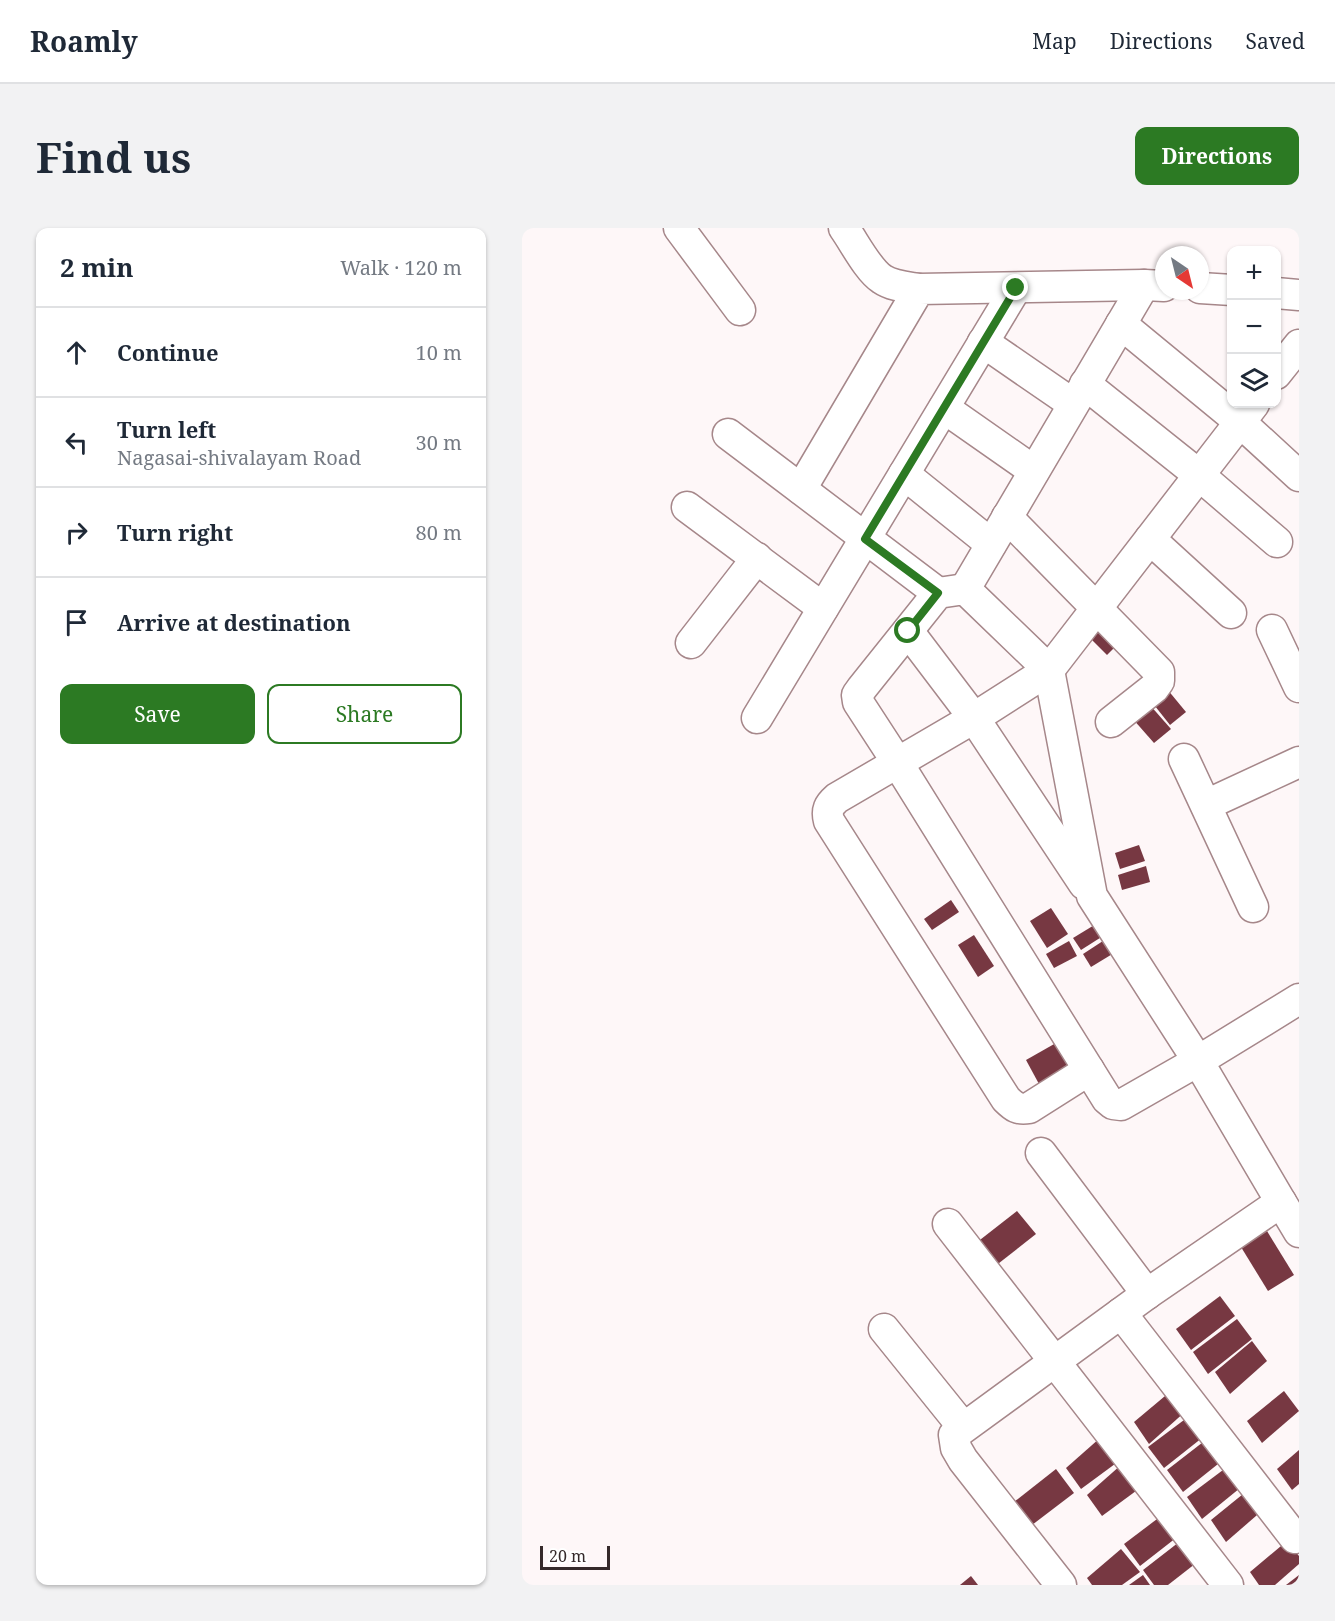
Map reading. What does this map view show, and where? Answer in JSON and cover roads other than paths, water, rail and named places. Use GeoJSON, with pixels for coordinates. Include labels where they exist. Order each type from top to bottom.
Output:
{"type":"FeatureCollection","features":[{"type":"Feature","properties":{"kind":"street"},"geometry":{"type":"LineString","coordinates":[[679,228],[740,310]]}},
{"type":"Feature","properties":{"kind":"street"},"geometry":{"type":"LineString","coordinates":[[844,228],[870,267],[881,279],[900,286],[919,289],[1154,285]]}},
{"type":"Feature","properties":{"kind":"street"},"geometry":{"type":"LineString","coordinates":[[1154,285],[1121,324],[991,544],[951,591],[908,631],[857,695],[858,702],[1089,1070],[1113,1104],[1121,1105],[1299,999]]}},
{"type":"Feature","properties":{"kind":"street"},"geometry":{"type":"LineString","coordinates":[[757,718],[1016,288]]}},
{"type":"Feature","properties":{"kind":"street"},"geometry":{"type":"LineString","coordinates":[[801,489],[919,289]]}},
{"type":"Feature","properties":{"kind":"street"},"geometry":{"type":"LineString","coordinates":[[1209,289],[1227,290]]}},
{"type":"Feature","properties":{"kind":"street"},"geometry":{"type":"LineString","coordinates":[[1281,293],[1299,295]]}},
{"type":"Feature","properties":{"kind":"street"},"geometry":{"type":"LineString","coordinates":[[1121,324],[1247,413],[1299,476]]}},
{"type":"Feature","properties":{"kind":"street"},"geometry":{"type":"LineString","coordinates":[[983,342],[1079,394],[1199,475],[1277,542]]}},
{"type":"Feature","properties":{"kind":"street"},"geometry":{"type":"LineString","coordinates":[[1281,368],[1299,345]]}},
{"type":"Feature","properties":{"kind":"street"},"geometry":{"type":"LineString","coordinates":[[944,408],[1034,471]]}},
{"type":"Feature","properties":{"kind":"street"},"geometry":{"type":"LineString","coordinates":[[1089,1070],[1029,1108],[1013,1107],[829,820],[827,813],[829,806],[837,798],[974,718],[1049,670],[1247,413]]}},
{"type":"Feature","properties":{"kind":"street"},"geometry":{"type":"LineString","coordinates":[[728,434],[865,539],[951,591],[1049,670],[1092,896]]}},
{"type":"Feature","properties":{"kind":"street"},"geometry":{"type":"LineString","coordinates":[[904,474],[991,544]]}},
{"type":"Feature","properties":{"kind":"street"},"geometry":{"type":"LineString","coordinates":[[687,507],[823,608]]}},
{"type":"Feature","properties":{"kind":"street"},"geometry":{"type":"LineString","coordinates":[[1007,517],[1159,672],[1159,681],[1154,688],[1112,722]]}},
{"type":"Feature","properties":{"kind":"street"},"geometry":{"type":"LineString","coordinates":[[1150,539],[1231,613]]}},
{"type":"Feature","properties":{"kind":"street"},"geometry":{"type":"LineString","coordinates":[[691,643],[757,558]]}},
{"type":"Feature","properties":{"kind":"street"},"geometry":{"type":"LineString","coordinates":[[1272,630],[1299,687]]}},
{"type":"Feature","properties":{"kind":"street"},"geometry":{"type":"LineString","coordinates":[[908,631],[974,718],[1092,896],[1198,1061],[1299,1232]]}},
{"type":"Feature","properties":{"kind":"street"},"geometry":{"type":"LineString","coordinates":[[1184,759],[1253,907]]}},
{"type":"Feature","properties":{"kind":"street"},"geometry":{"type":"LineString","coordinates":[[1206,805],[1299,762]]}},
{"type":"Feature","properties":{"kind":"street"},"geometry":{"type":"LineString","coordinates":[[1041,1153],[1147,1294]]}},
{"type":"Feature","properties":{"kind":"street"},"geometry":{"type":"LineString","coordinates":[[1061,1585],[956,1449],[954,1435],[1054,1360],[1281,1202]]}},
{"type":"Feature","properties":{"kind":"street"},"geometry":{"type":"LineString","coordinates":[[948,1224],[1228,1585]]}},
{"type":"Feature","properties":{"kind":"street"},"geometry":{"type":"LineString","coordinates":[[1121,1313],[1295,1538]]}},
{"type":"Feature","properties":{"kind":"street"},"geometry":{"type":"LineString","coordinates":[[884,1329],[963,1427]]}}]}
